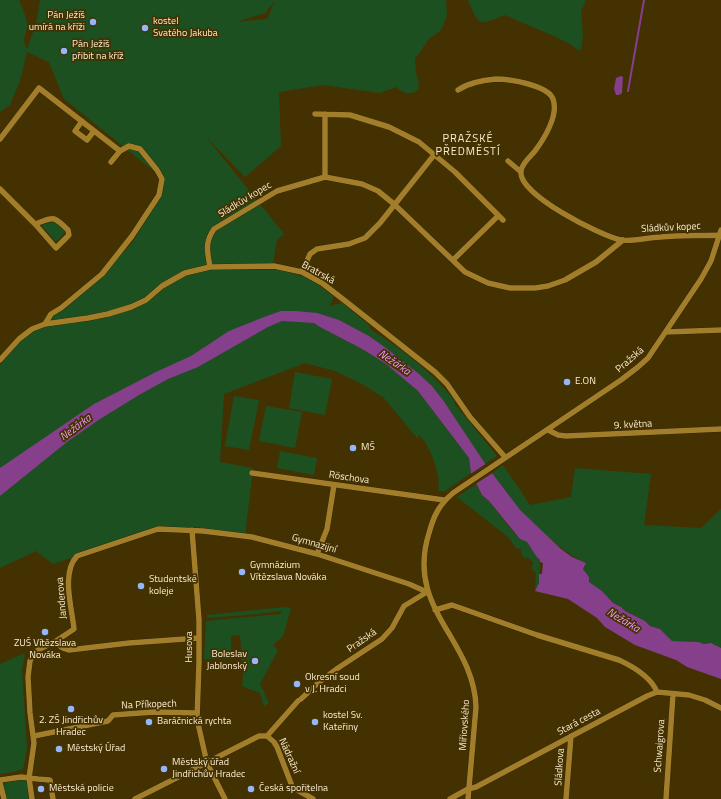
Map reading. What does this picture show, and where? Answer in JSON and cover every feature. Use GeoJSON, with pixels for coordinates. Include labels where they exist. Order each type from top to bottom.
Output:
{"type":"FeatureCollection","features":[{"type":"Feature","properties":{"kind":"street"},"geometry":{"type":"LineString","coordinates":[[458,90],[465,86],[481,82],[502,79],[540,87],[551,94],[555,106],[552,118],[543,140],[523,165],[521,172]]}},
{"type":"Feature","properties":{"kind":"street"},"geometry":{"type":"LineString","coordinates":[[0,139],[38,88],[120,151],[111,162]]}},
{"type":"Feature","properties":{"kind":"street"},"geometry":{"type":"LineString","coordinates":[[315,114],[350,115],[389,127],[419,142],[455,172],[501,218],[453,260]]}},
{"type":"Feature","properties":{"kind":"street"},"geometry":{"type":"LineString","coordinates":[[325,177],[326,114]]}},
{"type":"Feature","properties":{"kind":"street"},"geometry":{"type":"LineString","coordinates":[[82,121],[76,131],[81,136],[87,140],[94,131]]}},
{"type":"Feature","properties":{"kind":"street","name":"Bratrská"},"geometry":{"type":"LineString","coordinates":[[45,324],[51,314],[102,274],[132,236],[159,195],[162,179],[161,176],[140,149],[129,146],[120,151]]}},
{"type":"Feature","properties":{"kind":"street"},"geometry":{"type":"LineString","coordinates":[[302,272],[310,254],[317,249],[349,244],[365,238],[380,223],[434,154]]}},
{"type":"Feature","properties":{"kind":"street","name":"Sládkův kopec"},"geometry":{"type":"LineString","coordinates":[[508,161],[521,172],[521,178],[525,184],[561,213],[605,235],[623,240],[721,233]]}},
{"type":"Feature","properties":{"kind":"street","name":"Sládkův kopec"},"geometry":{"type":"LineString","coordinates":[[210,267],[207,251],[209,236],[214,228],[277,191],[325,177],[362,184],[378,191],[394,204],[466,272],[488,283],[510,288],[535,288],[548,286],[572,276],[596,262],[623,240]]}},
{"type":"Feature","properties":{"kind":"street"},"geometry":{"type":"LineString","coordinates":[[0,189],[35,224],[56,248],[69,235],[68,230],[58,220],[53,218],[35,224]]}},
{"type":"Feature","properties":{"kind":"street","name":"Pražská"},"geometry":{"type":"LineString","coordinates":[[444,500],[453,492],[548,430],[638,367],[648,358],[706,271],[721,233]]}},
{"type":"Feature","properties":{"kind":"street","name":"Bratrská"},"geometry":{"type":"LineString","coordinates":[[0,360],[19,339],[32,329],[45,324],[88,318],[130,307],[146,300],[162,286],[185,274],[210,267],[274,266],[302,272],[322,283],[435,372],[447,384],[470,417],[504,458]]}},
{"type":"Feature","properties":{"kind":"street"},"geometry":{"type":"LineString","coordinates":[[666,332],[721,330]]}},
{"type":"Feature","properties":{"kind":"street","name":"9. května"},"geometry":{"type":"LineString","coordinates":[[548,430],[554,434],[566,436],[721,428]]}},
{"type":"Feature","properties":{"kind":"street","name":"Röschova"},"geometry":{"type":"LineString","coordinates":[[252,473],[444,500]]}},
{"type":"Feature","properties":{"kind":"street"},"geometry":{"type":"LineString","coordinates":[[317,554],[327,529],[334,485]]}},
{"type":"Feature","properties":{"kind":"street"},"geometry":{"type":"LineString","coordinates":[[427,592],[424,577],[424,553],[433,519],[444,500]]}},
{"type":"Feature","properties":{"kind":"street","name":"Janderova"},"geometry":{"type":"LineString","coordinates":[[32,799],[29,778],[34,749],[34,736],[30,713],[28,672],[33,654],[74,629],[68,580],[72,561],[77,556],[158,529],[192,530]]}},
{"type":"Feature","properties":{"kind":"street","name":"Gymnazijní"},"geometry":{"type":"LineString","coordinates":[[192,530],[252,537],[317,554],[409,584],[427,592]]}},
{"type":"Feature","properties":{"kind":"street","name":"Husova"},"geometry":{"type":"LineString","coordinates":[[192,530],[199,638],[196,713],[207,763],[225,799]]}},
{"type":"Feature","properties":{"kind":"street","name":"Pražská"},"geometry":{"type":"LineString","coordinates":[[267,736],[299,700],[318,683],[338,668],[382,640],[392,628],[404,606],[427,592]]}},
{"type":"Feature","properties":{"kind":"street","name":"Miřiovského"},"geometry":{"type":"LineString","coordinates":[[427,592],[435,610],[466,666],[474,686],[476,707],[468,799]]}},
{"type":"Feature","properties":{"kind":"street"},"geometry":{"type":"LineString","coordinates":[[435,610],[452,605],[537,635],[605,655],[626,663],[636,669],[649,680],[657,692],[698,697],[721,708]]}},
{"type":"Feature","properties":{"kind":"street"},"geometry":{"type":"LineString","coordinates":[[56,641],[63,649],[69,650],[129,643],[199,638]]}},
{"type":"Feature","properties":{"kind":"street","name":"Stará cesta"},"geometry":{"type":"LineString","coordinates":[[450,799],[468,789],[476,787],[657,692]]}},
{"type":"Feature","properties":{"kind":"street","name":"Schwaigrova"},"geometry":{"type":"LineString","coordinates":[[666,799],[673,694]]}},
{"type":"Feature","properties":{"kind":"street","name":"Na Příkopech"},"geometry":{"type":"LineString","coordinates":[[34,736],[108,722],[113,716],[154,712],[196,713]]}},
{"type":"Feature","properties":{"kind":"street"},"geometry":{"type":"LineString","coordinates":[[135,799],[259,736],[267,736]]}},
{"type":"Feature","properties":{"kind":"street","name":"Nádražní"},"geometry":{"type":"LineString","coordinates":[[267,736],[272,739],[277,747],[292,786],[313,799]]}},
{"type":"Feature","properties":{"kind":"street","name":"Sládkova"},"geometry":{"type":"LineString","coordinates":[[566,799],[571,736]]}},
{"type":"Feature","properties":{"kind":"street"},"geometry":{"type":"LineString","coordinates":[[0,780],[21,776],[50,780],[53,799]]}},
{"type":"Feature","properties":{"kind":"street"},"geometry":{"type":"LineString","coordinates":[[0,783],[4,799]]}},
{"type":"Feature","properties":{"kind":"green space"},"geometry":{"type":"Polygon","coordinates":[[[0,0],[19,0],[27,21],[24,40],[27,49],[36,24],[40,0],[446,0],[447,15],[441,30],[428,40],[415,59],[419,85],[418,90],[415,92],[407,93],[396,87],[380,93],[323,85],[279,92],[281,146],[245,177],[206,137],[284,234],[277,240],[272,269],[309,278],[334,297],[329,306],[342,303],[369,325],[370,329],[416,362],[446,390],[455,401],[454,403],[497,456],[485,464],[443,400],[432,386],[386,348],[369,336],[339,320],[314,322],[320,327],[364,350],[386,364],[418,391],[469,458],[471,473],[445,491],[438,491],[439,485],[437,470],[431,453],[423,439],[419,435],[417,438],[384,398],[364,385],[335,371],[305,363],[224,394],[220,462],[253,468],[245,536],[158,529],[53,564],[36,551],[0,568],[0,365],[16,345],[52,320],[53,315],[90,288],[132,243],[159,199],[165,180],[64,99],[49,62],[27,52],[20,81],[10,105],[0,112],[0,0]],[[275,1],[265,13],[236,22],[267,19],[275,1]]]}},
{"type":"Feature","properties":{"kind":"green space"},"geometry":{"type":"Polygon","coordinates":[[[468,0],[586,0],[581,11],[583,35],[581,49],[578,50],[558,38],[505,15],[490,21],[481,22],[475,16],[468,0]]]}},
{"type":"Feature","properties":{"kind":"green space"},"geometry":{"type":"Polygon","coordinates":[[[56,221],[65,232],[56,242],[41,225],[56,221]]]}},
{"type":"Feature","properties":{"kind":"green space"},"geometry":{"type":"Polygon","coordinates":[[[295,372],[332,379],[325,415],[289,408],[295,372]]]}},
{"type":"Feature","properties":{"kind":"green space"},"geometry":{"type":"Polygon","coordinates":[[[234,396],[259,400],[249,450],[225,446],[234,396]]]}},
{"type":"Feature","properties":{"kind":"green space"},"geometry":{"type":"Polygon","coordinates":[[[266,406],[302,412],[295,448],[259,441],[266,406]]]}},
{"type":"Feature","properties":{"kind":"green space"},"geometry":{"type":"Polygon","coordinates":[[[280,451],[317,458],[314,475],[277,468],[280,451]]]}},
{"type":"Feature","properties":{"kind":"green space"},"geometry":{"type":"Polygon","coordinates":[[[503,465],[530,505],[571,497],[575,468],[651,474],[644,525],[701,528],[721,509],[721,648],[711,643],[704,644],[698,642],[672,641],[660,629],[650,626],[645,621],[613,603],[602,591],[589,582],[589,577],[583,569],[586,563],[568,553],[551,540],[516,506],[492,473],[503,465]]]}},
{"type":"Feature","properties":{"kind":"green space"},"geometry":{"type":"Polygon","coordinates":[[[476,484],[482,495],[489,501],[520,539],[527,542],[540,560],[539,583],[535,591],[536,572],[534,572],[531,567],[534,563],[527,557],[525,559],[522,555],[521,549],[516,548],[508,537],[457,497],[476,484]]]}},
{"type":"Feature","properties":{"kind":"green space"},"geometry":{"type":"Polygon","coordinates":[[[284,607],[291,608],[283,636],[273,645],[278,650],[260,684],[269,703],[264,706],[260,693],[242,686],[243,676],[240,635],[231,636],[231,659],[204,659],[206,621],[281,614],[282,611],[207,618],[207,615],[284,607]]]}},
{"type":"Feature","properties":{"kind":"green space"},"geometry":{"type":"Polygon","coordinates":[[[25,653],[22,670],[27,749],[23,769],[0,774],[0,664],[25,653]]]}},
{"type":"Feature","properties":{"kind":"green space"},"geometry":{"type":"Polygon","coordinates":[[[23,779],[27,783],[29,799],[6,799],[3,784],[23,779]]]}},
{"type":"Feature","properties":{"kind":"water"},"geometry":{"type":"Polygon","coordinates":[[[621,76],[623,77],[622,93],[616,95],[614,89],[616,78],[621,76]]]}},
{"type":"Feature","properties":{"kind":"water","name":"Nežárka"},"geometry":{"type":"Polygon","coordinates":[[[281,311],[317,313],[339,320],[369,336],[419,374],[432,386],[443,400],[486,465],[520,510],[561,549],[572,557],[586,563],[583,569],[589,577],[589,582],[602,591],[613,603],[645,621],[650,626],[660,629],[672,641],[698,642],[704,644],[711,643],[721,648],[721,679],[687,667],[676,660],[635,645],[605,627],[597,618],[568,599],[535,591],[539,583],[539,574],[542,574],[543,563],[540,562],[527,542],[520,539],[489,501],[482,495],[471,473],[469,458],[418,391],[386,364],[364,350],[314,323],[282,321],[268,327],[198,367],[168,379],[100,419],[67,442],[0,496],[0,468],[94,404],[191,356],[229,331],[281,311]]]}},
{"type":"Feature","properties":{"kind":"pier"},"geometry":{"type":"Polygon","coordinates":[[[487,463],[494,472],[474,485],[469,475],[487,463]]]}},
{"type":"Feature","properties":{"kind":"waterway"},"geometry":{"type":"LineString","coordinates":[[628,91],[644,0]]}},
{"type":"Feature","properties":{"kind":"place","name":"Pán Ježíš umírá na kříži"},"geometry":{"type":"Point","coordinates":[93,22]}},
{"type":"Feature","properties":{"kind":"place","name":"kostel Svatého Jakuba"},"geometry":{"type":"Point","coordinates":[145,28]}},
{"type":"Feature","properties":{"kind":"place","name":"Pán Ježíš přibit na kříž"},"geometry":{"type":"Point","coordinates":[64,51]}},
{"type":"Feature","properties":{"kind":"place","name":"E.ON"},"geometry":{"type":"Point","coordinates":[567,382]}},
{"type":"Feature","properties":{"kind":"place","name":"MŠ"},"geometry":{"type":"Point","coordinates":[353,448]}},
{"type":"Feature","properties":{"kind":"place","name":"Gymnázium Vítězslava Nováka"},"geometry":{"type":"Point","coordinates":[242,572]}},
{"type":"Feature","properties":{"kind":"place","name":"Studentské koleje"},"geometry":{"type":"Point","coordinates":[141,586]}},
{"type":"Feature","properties":{"kind":"place","name":"ZUŠ Vítězslava Nováka"},"geometry":{"type":"Point","coordinates":[45,632]}},
{"type":"Feature","properties":{"kind":"place","name":"Boleslav Jablonský"},"geometry":{"type":"Point","coordinates":[255,661]}},
{"type":"Feature","properties":{"kind":"place","name":"Okresní soud v J. Hradci"},"geometry":{"type":"Point","coordinates":[297,684]}},
{"type":"Feature","properties":{"kind":"place","name":"2. ZŠ Jindřichův Hradec"},"geometry":{"type":"Point","coordinates":[71,709]}},
{"type":"Feature","properties":{"kind":"place","name":"Baráčnická rychta"},"geometry":{"type":"Point","coordinates":[149,722]}},
{"type":"Feature","properties":{"kind":"place","name":"kostel Sv. Kateřiny"},"geometry":{"type":"Point","coordinates":[315,722]}},
{"type":"Feature","properties":{"kind":"place","name":"Městský Úřad"},"geometry":{"type":"Point","coordinates":[59,749]}},
{"type":"Feature","properties":{"kind":"place","name":"Městský úřad Jindřichův Hradec"},"geometry":{"type":"Point","coordinates":[164,769]}},
{"type":"Feature","properties":{"kind":"place","name":"Městská policie"},"geometry":{"type":"Point","coordinates":[41,789]}},
{"type":"Feature","properties":{"kind":"place","name":"Česká spořitelna"},"geometry":{"type":"Point","coordinates":[251,789]}},
{"type":"Feature","properties":{"kind":"district","name":"PRAŽSKÉ PŘEDMĚSTÍ"},"geometry":{"type":"Point","coordinates":[468,145]}}]}
